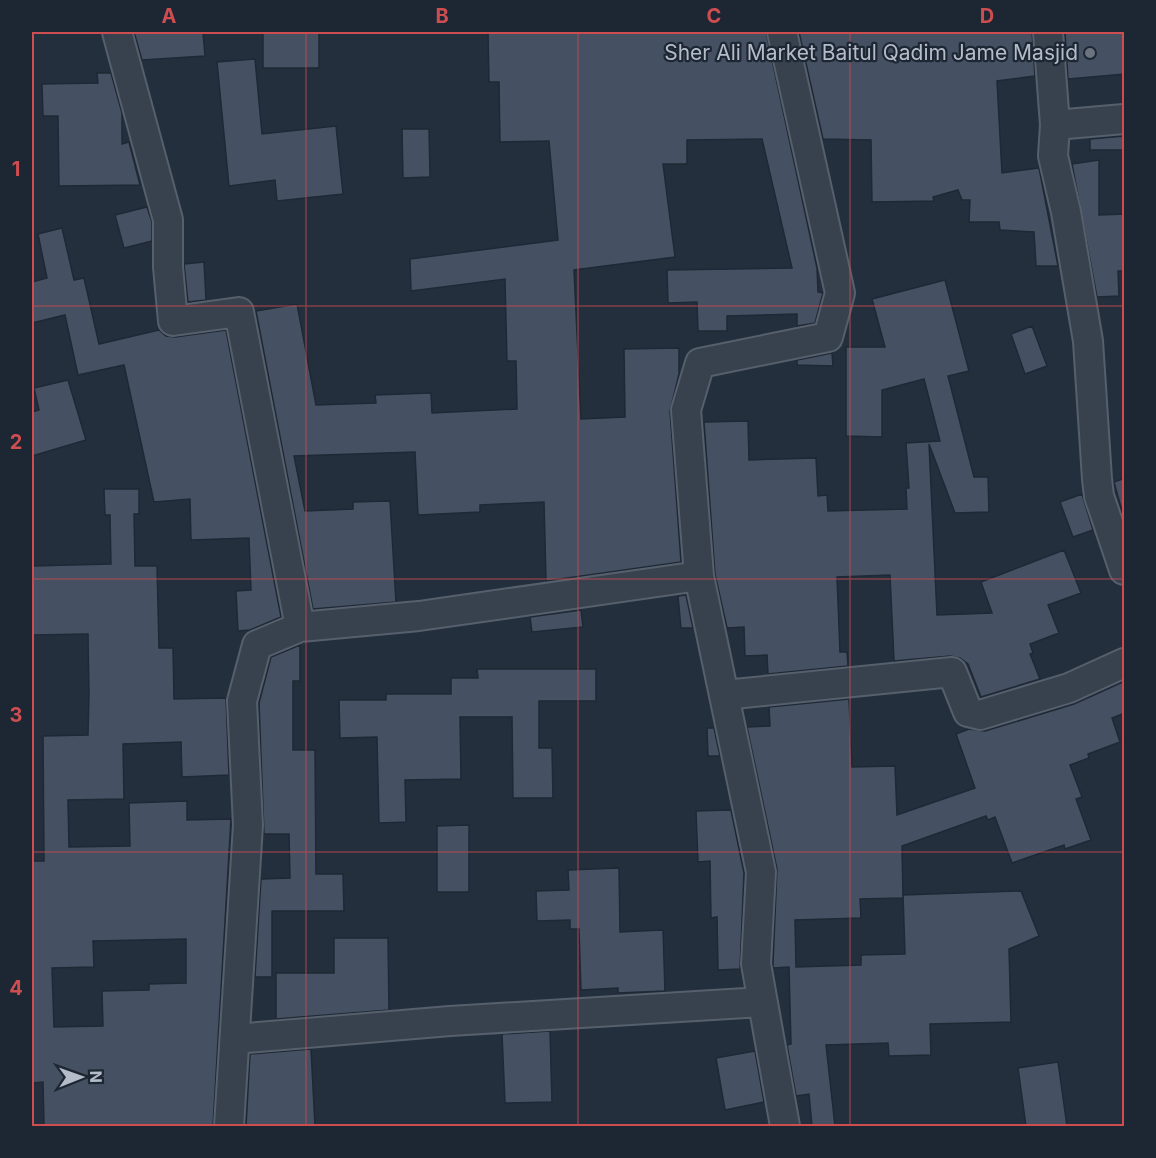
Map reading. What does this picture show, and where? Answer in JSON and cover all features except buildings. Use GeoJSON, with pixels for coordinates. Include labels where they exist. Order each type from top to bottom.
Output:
{"type":"FeatureCollection","features":[{"type":"Feature","properties":{"kind":"street"},"geometry":{"type":"LineString","coordinates":[[117,32],[168,220],[168,267],[173,321],[239,312],[300,627]]}},
{"type":"Feature","properties":{"kind":"street"},"geometry":{"type":"LineString","coordinates":[[782,32],[816,175],[840,293],[828,337],[700,363],[686,410],[699,576],[761,872],[756,964],[785,1126]]}},
{"type":"Feature","properties":{"kind":"street"},"geometry":{"type":"LineString","coordinates":[[1048,32],[1055,125],[1053,156],[1066,212],[1088,341],[1099,496],[1125,570]]}},
{"type":"Feature","properties":{"kind":"street"},"geometry":{"type":"LineString","coordinates":[[1055,125],[1125,119]]}},
{"type":"Feature","properties":{"kind":"street"},"geometry":{"type":"LineString","coordinates":[[229,1126],[248,825],[242,701],[257,645],[300,627],[419,616],[699,576]]}},
{"type":"Feature","properties":{"kind":"street"},"geometry":{"type":"LineString","coordinates":[[724,695],[951,672],[968,712],[980,715],[1069,688],[1125,663]]}},
{"type":"Feature","properties":{"kind":"street"},"geometry":{"type":"LineString","coordinates":[[235,1039],[450,1020],[762,1002]]}},
{"type":"Feature","properties":{"kind":"place","name":"Sher Ali Market Baitul Qadim Jame Masjid"},"geometry":{"type":"Point","coordinates":[1090,53]}}]}
